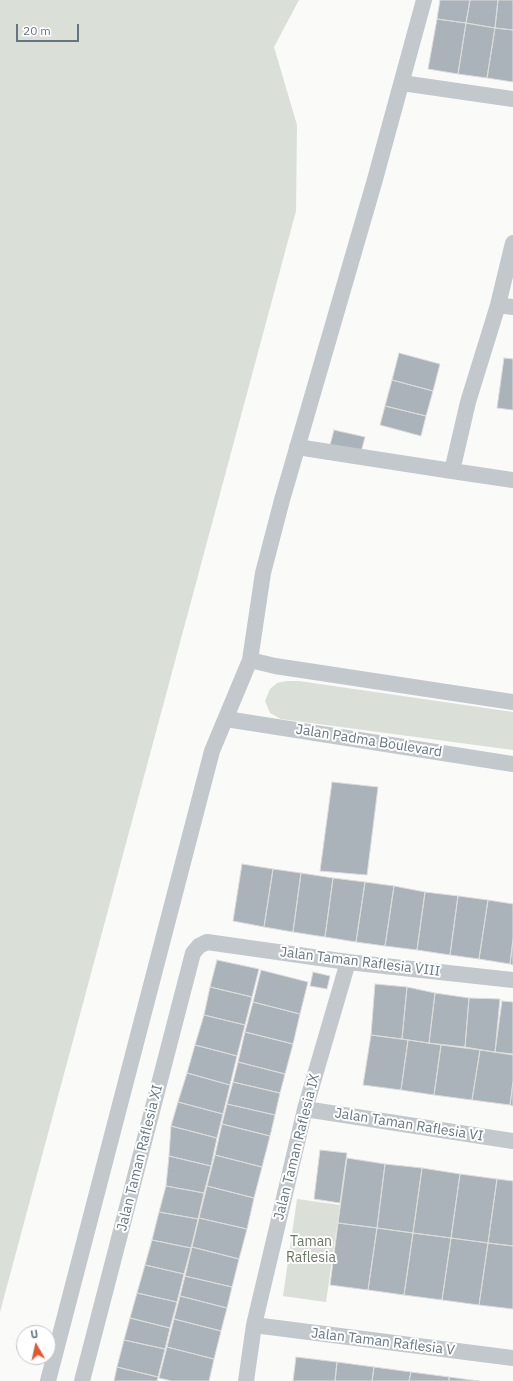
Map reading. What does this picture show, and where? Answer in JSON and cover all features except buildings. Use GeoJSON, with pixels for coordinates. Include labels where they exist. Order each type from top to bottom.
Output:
{"type":"FeatureCollection","features":[{"type":"Feature","properties":{"kind":"street"},"geometry":{"type":"LineString","coordinates":[[48,1381],[212,751],[250,660],[263,573],[297,447],[402,83],[424,0]]}},
{"type":"Feature","properties":{"kind":"street"},"geometry":{"type":"LineString","coordinates":[[402,83],[513,99]]}},
{"type":"Feature","properties":{"kind":"street"},"geometry":{"type":"LineString","coordinates":[[452,471],[468,402],[505,306],[513,243]]}},
{"type":"Feature","properties":{"kind":"street"},"geometry":{"type":"LineString","coordinates":[[297,447],[513,480]]}},
{"type":"Feature","properties":{"kind":"street"},"geometry":{"type":"LineString","coordinates":[[250,660],[275,666],[513,702]]}},
{"type":"Feature","properties":{"kind":"street","name":"Jalan Padma Boulevard"},"geometry":{"type":"LineString","coordinates":[[226,718],[513,764]]}},
{"type":"Feature","properties":{"kind":"street","name":"Jalan Taman Raflesia VIII"},"geometry":{"type":"LineString","coordinates":[[208,942],[348,962],[513,980]]}},
{"type":"Feature","properties":{"kind":"street","name":"Jalan Taman Raflesia XI"},"geometry":{"type":"LineString","coordinates":[[82,1381],[193,953],[199,946],[208,942]]}},
{"type":"Feature","properties":{"kind":"street","name":"Jalan Taman Raflesia IX"},"geometry":{"type":"LineString","coordinates":[[246,1381],[254,1325],[305,1110],[348,962]]}},
{"type":"Feature","properties":{"kind":"street","name":"Jalan Taman Raflesia VI"},"geometry":{"type":"LineString","coordinates":[[305,1110],[513,1141]]}},
{"type":"Feature","properties":{"kind":"street","name":"Jalan Taman Raflesia V"},"geometry":{"type":"LineString","coordinates":[[254,1325],[513,1358]]}},
{"type":"Feature","properties":{"kind":"green space"},"geometry":{"type":"Polygon","coordinates":[[[0,0],[299,0],[274,47],[297,125],[296,211],[0,1312],[0,0]]]}},
{"type":"Feature","properties":{"kind":"green space"},"geometry":{"type":"Polygon","coordinates":[[[299,681],[513,712],[513,750],[281,719],[270,713],[265,701],[270,689],[277,683],[299,681]]]}},
{"type":"Feature","properties":{"kind":"green space","name":"Taman Raflesia"},"geometry":{"type":"Polygon","coordinates":[[[297,1199],[340,1205],[326,1302],[283,1296],[297,1199]]]}}]}
